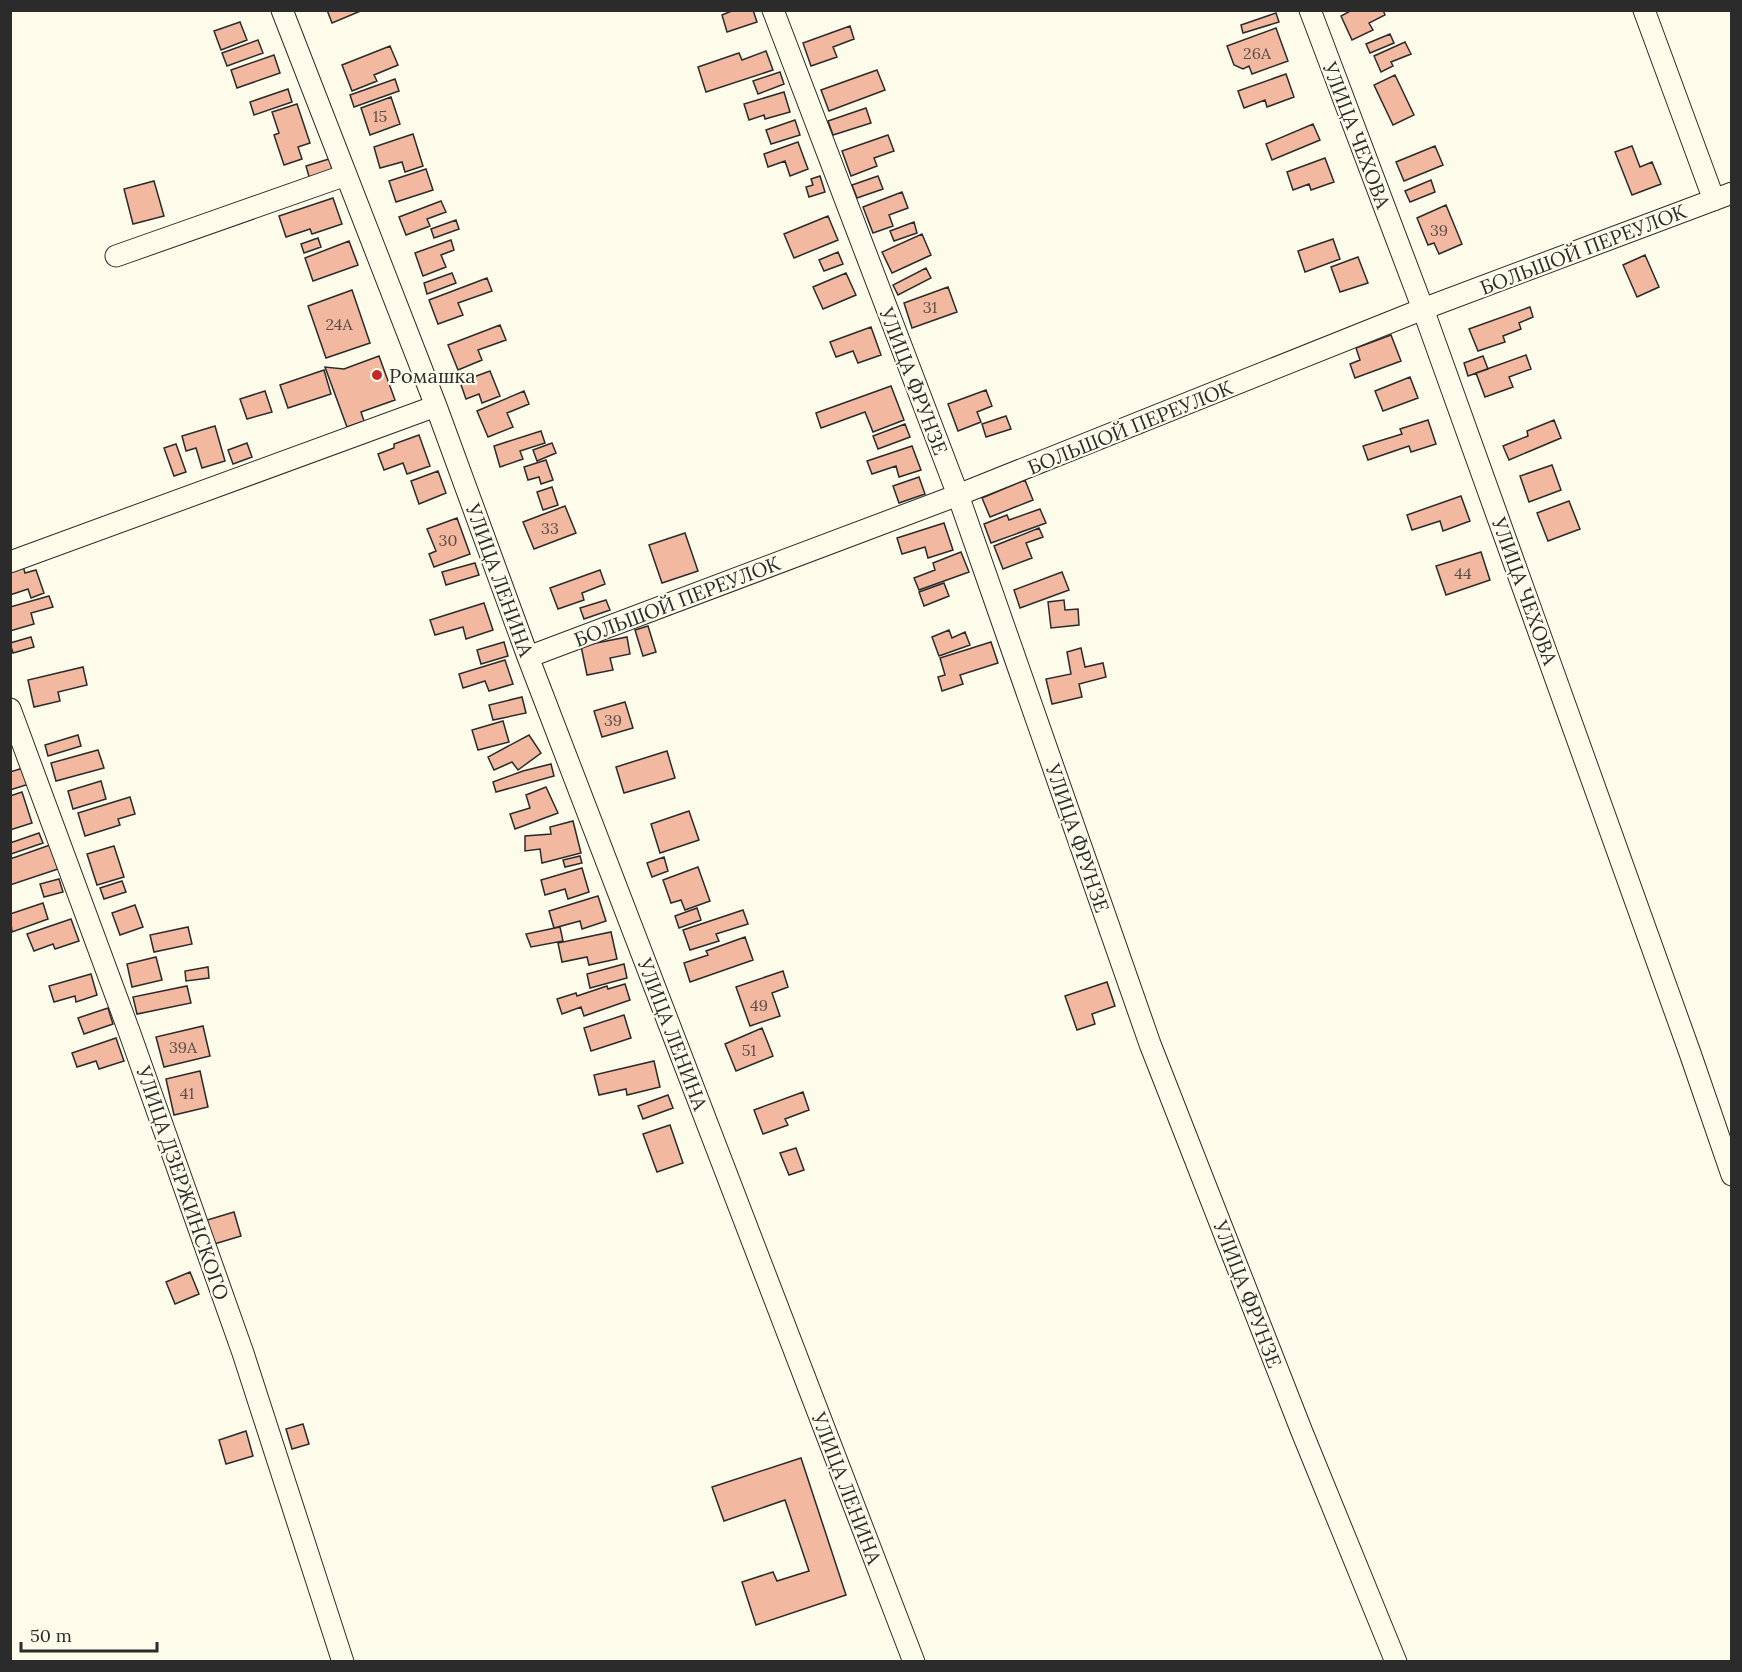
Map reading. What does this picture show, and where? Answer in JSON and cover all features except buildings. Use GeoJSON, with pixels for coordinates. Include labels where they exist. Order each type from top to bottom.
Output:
{"type":"FeatureCollection","features":[{"type":"Feature","properties":{"kind":"street","name":"УЛИЦА ЛЕНИНА"},"geometry":{"type":"LineString","coordinates":[[282,10],[436,406],[528,657],[914,1662]]}},
{"type":"Feature","properties":{"kind":"street","name":"УЛИЦА ФРУНЗЕ"},"geometry":{"type":"LineString","coordinates":[[773,10],[958,495],[1150,1044],[1302,1432],[1396,1662]]}},
{"type":"Feature","properties":{"kind":"street","name":"УЛИЦА ЧЕХОВА"},"geometry":{"type":"LineString","coordinates":[[1310,10],[1423,309],[1690,1053],[1731,1175]]}},
{"type":"Feature","properties":{"kind":"street"},"geometry":{"type":"LineString","coordinates":[[1644,10],[1723,197]]}},
{"type":"Feature","properties":{"kind":"street"},"geometry":{"type":"LineString","coordinates":[[116,256],[346,175]]}},
{"type":"Feature","properties":{"kind":"street","name":"БОЛЬШОЙ ПЕРЕУЛОК"},"geometry":{"type":"LineString","coordinates":[[528,657],[958,495],[1423,309],[1723,197]]}},
{"type":"Feature","properties":{"kind":"street"},"geometry":{"type":"LineString","coordinates":[[10,562],[436,406]]}},
{"type":"Feature","properties":{"kind":"street","name":"УЛИЦА ДЗЕРЖИНСКОГО"},"geometry":{"type":"LineString","coordinates":[[10,709],[129,1031],[243,1353],[344,1662]]}},
{"type":"Feature","properties":{"kind":"place","name":"Ромашка"},"geometry":{"type":"Point","coordinates":[377,375]}}]}
